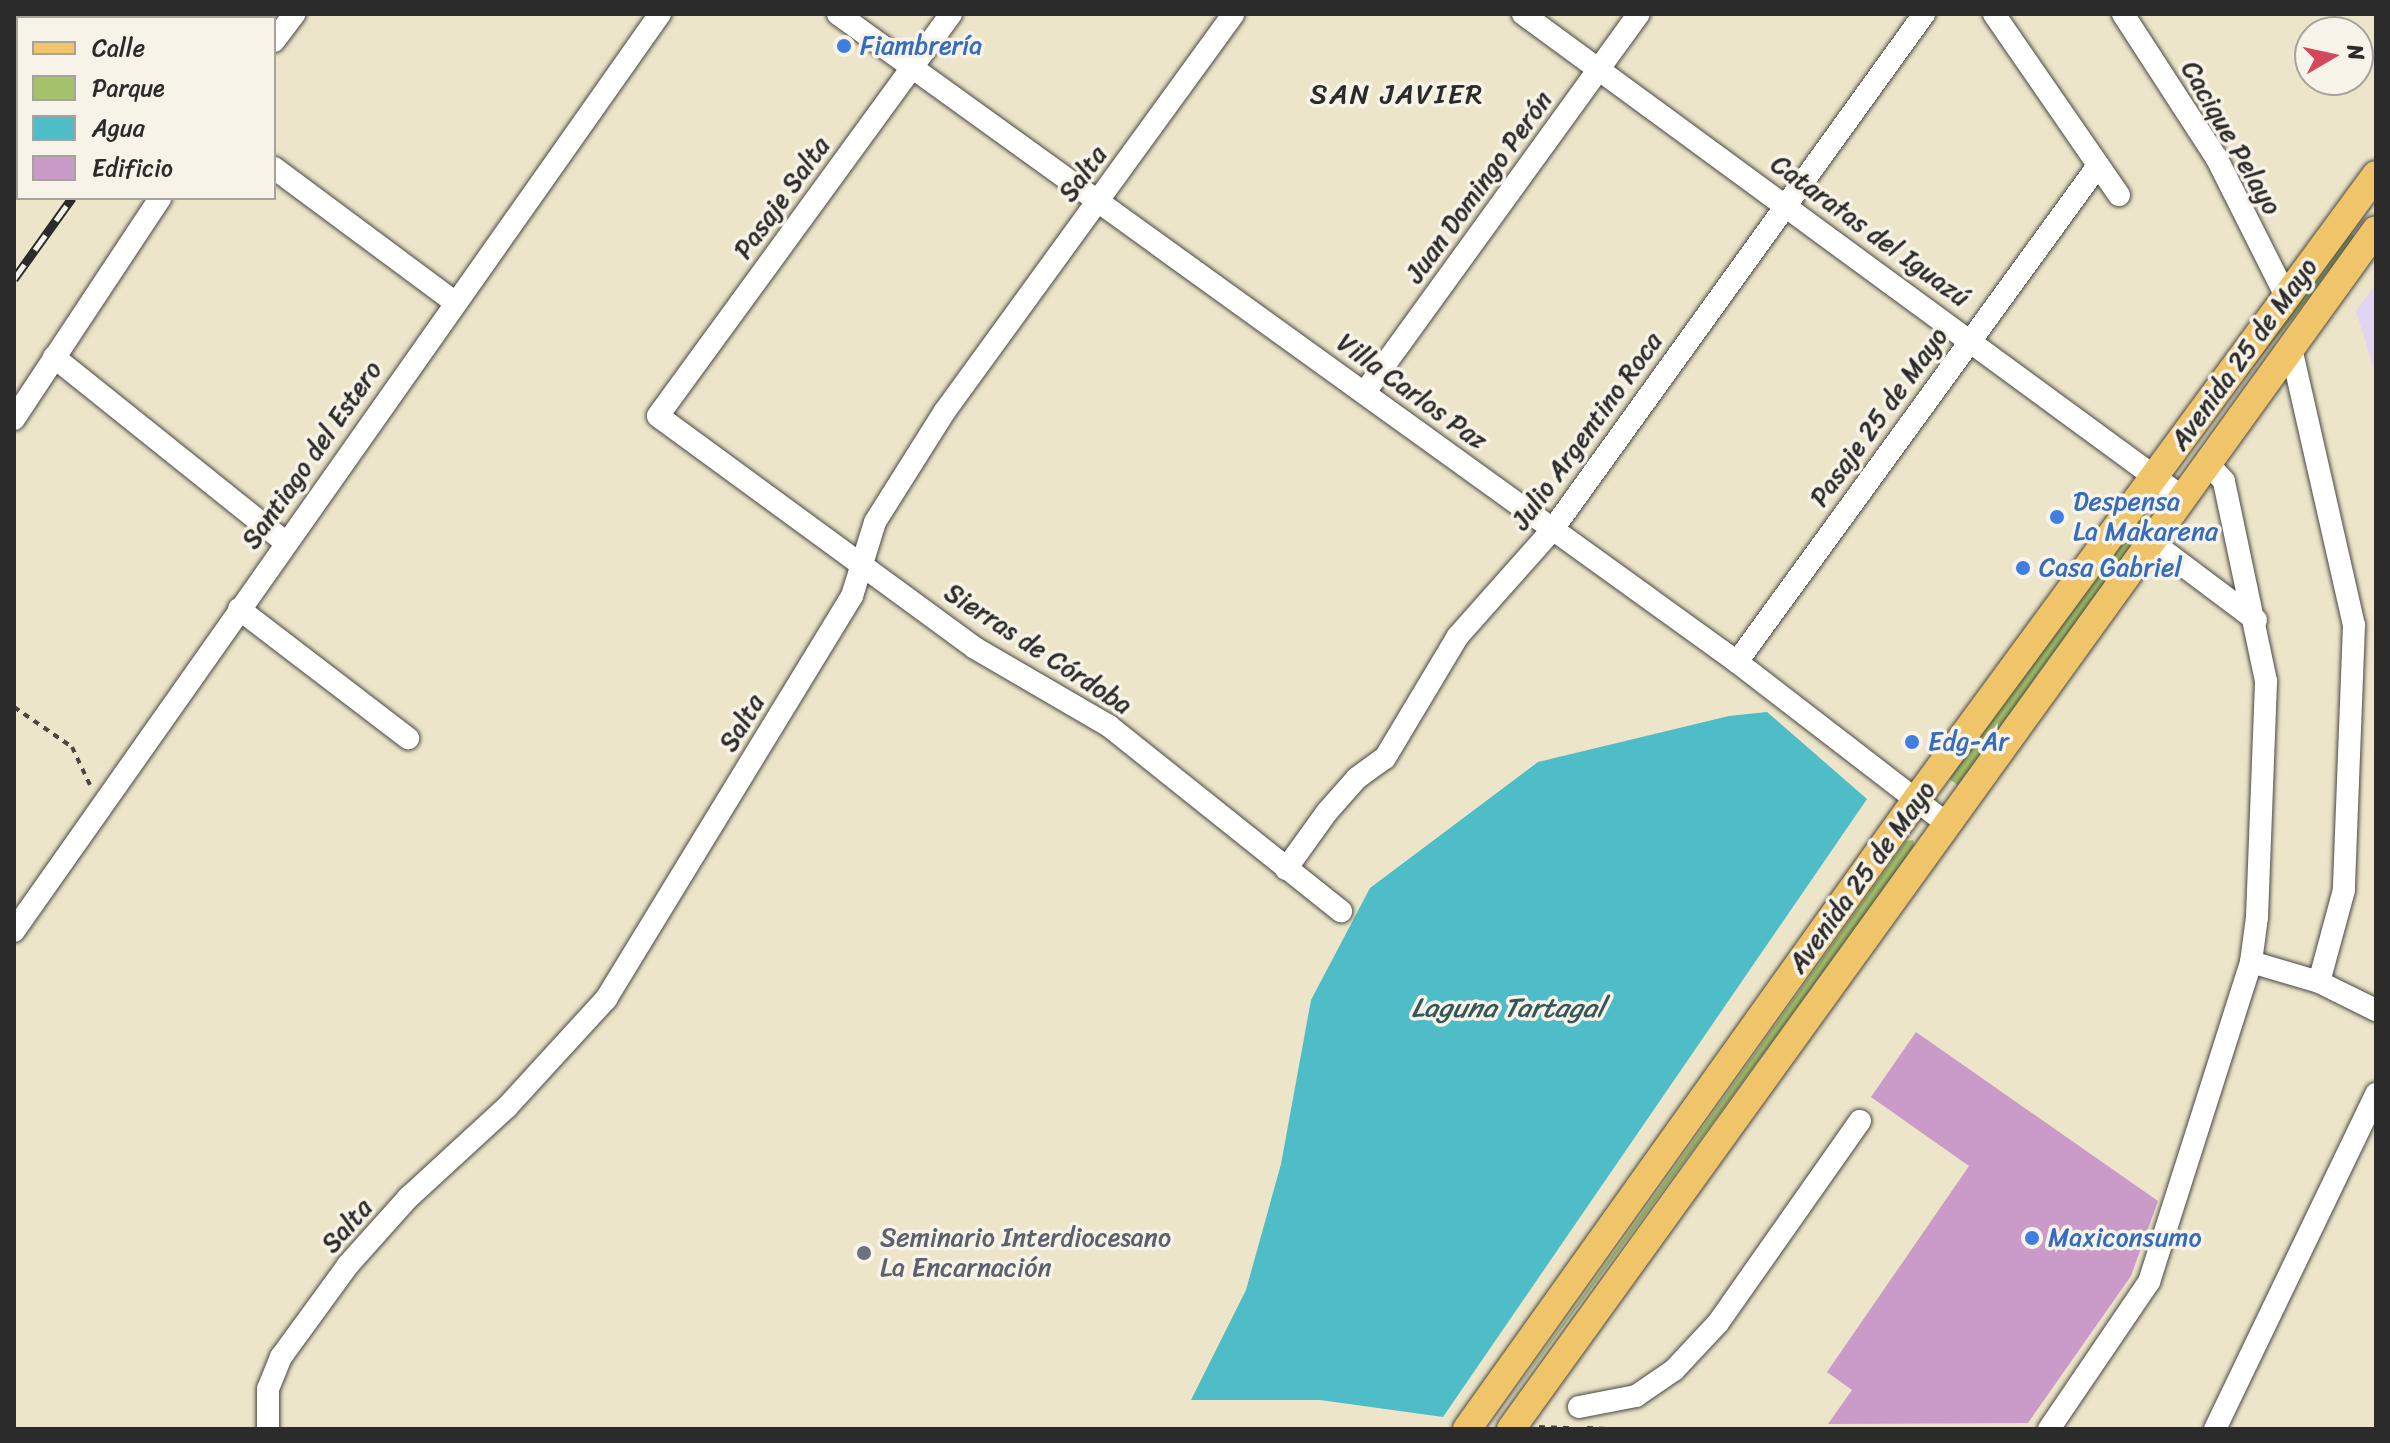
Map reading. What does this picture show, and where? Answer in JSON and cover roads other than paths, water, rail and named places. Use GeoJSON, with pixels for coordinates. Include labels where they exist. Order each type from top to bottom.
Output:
{"type":"FeatureCollection","features":[{"type":"Feature","properties":{"kind":"main road","name":"Avenida 25 de Mayo"},"geometry":{"type":"LineString","coordinates":[[1467,1429],[1916,800],[2155,478],[2285,294],[2365,215],[2376,175]]}},
{"type":"Feature","properties":{"kind":"main road","name":"Avenida 25 de Mayo"},"geometry":{"type":"LineString","coordinates":[[1520,1428],[1521,1408],[2376,230]]}},
{"type":"Feature","properties":{"kind":"street"},"geometry":{"type":"LineString","coordinates":[[276,38],[294,14]]}},
{"type":"Feature","properties":{"kind":"street","name":"Santiago del Estero"},"geometry":{"type":"LineString","coordinates":[[14,931],[453,301],[660,14]]}},
{"type":"Feature","properties":{"kind":"street","name":"Villa Carlos Paz"},"geometry":{"type":"LineString","coordinates":[[838,14],[1737,662],[1947,824]]}},
{"type":"Feature","properties":{"kind":"street","name":"Pasaje Salta"},"geometry":{"type":"LineString","coordinates":[[658,416],[951,14]]}},
{"type":"Feature","properties":{"kind":"street","name":"Salta"},"geometry":{"type":"LineString","coordinates":[[268,1429],[268,1389],[281,1357],[348,1265],[408,1198],[507,1107],[606,999],[852,596],[859,560],[875,522],[945,411],[1233,14]]}},
{"type":"Feature","properties":{"kind":"street","name":"Cataratas del Iguazú"},"geometry":{"type":"LineString","coordinates":[[1523,14],[2182,497]]}},
{"type":"Feature","properties":{"kind":"street","name":"Juan Domingo Perón"},"geometry":{"type":"LineString","coordinates":[[1365,392],[1639,14]]}},
{"type":"Feature","properties":{"kind":"street","name":"Julio Argentino Roca"},"geometry":{"type":"LineString","coordinates":[[1286,869],[1327,812],[1357,778],[1385,758],[1458,636],[1553,529],[1924,14]]}},
{"type":"Feature","properties":{"kind":"street"},"geometry":{"type":"LineString","coordinates":[[1994,14],[2119,195]]}},
{"type":"Feature","properties":{"kind":"street","name":"Cacique Pelayo"},"geometry":{"type":"LineString","coordinates":[[2123,14],[2216,157],[2285,294]]}},
{"type":"Feature","properties":{"kind":"street","name":"Pasaje 25 de Mayo"},"geometry":{"type":"LineString","coordinates":[[1737,662],[2097,167]]}},
{"type":"Feature","properties":{"kind":"street"},"geometry":{"type":"LineString","coordinates":[[276,169],[453,301]]}},
{"type":"Feature","properties":{"kind":"street"},"geometry":{"type":"LineString","coordinates":[[14,419],[159,200]]}},
{"type":"Feature","properties":{"kind":"street"},"geometry":{"type":"LineString","coordinates":[[2291,348],[2354,625],[2344,890],[2319,982]]}},
{"type":"Feature","properties":{"kind":"street"},"geometry":{"type":"LineString","coordinates":[[54,357],[285,542]]}},
{"type":"Feature","properties":{"kind":"street","name":"Sierras de Córdoba"},"geometry":{"type":"LineString","coordinates":[[658,416],[859,560],[975,648],[1109,726],[1341,911]]}},
{"type":"Feature","properties":{"kind":"street"},"geometry":{"type":"LineString","coordinates":[[2049,1429],[2149,1282],[2251,962],[2257,917],[2266,681],[2256,620],[2224,481],[2206,462]]}},
{"type":"Feature","properties":{"kind":"street"},"geometry":{"type":"LineString","coordinates":[[2152,542],[2256,620]]}},
{"type":"Feature","properties":{"kind":"street"},"geometry":{"type":"LineString","coordinates":[[239,609],[408,738]]}},
{"type":"Feature","properties":{"kind":"street"},"geometry":{"type":"LineString","coordinates":[[2251,962],[2319,982],[2376,1010]]}},
{"type":"Feature","properties":{"kind":"street"},"geometry":{"type":"LineString","coordinates":[[2215,1429],[2376,1094]]}},
{"type":"Feature","properties":{"kind":"street"},"geometry":{"type":"LineString","coordinates":[[1579,1407],[1636,1396],[1674,1370],[1718,1323],[1860,1121]]}},
{"type":"Feature","properties":{"kind":"water","name":"Laguna Tartagal"},"geometry":{"type":"Polygon","coordinates":[[[1767,712],[1867,799],[1443,1417],[1320,1400],[1191,1400],[1246,1290],[1281,1164],[1311,1000],[1370,888],[1538,762],[1729,716],[1767,712]]]}},
{"type":"Feature","properties":{"kind":"railway"},"geometry":{"type":"LineString","coordinates":[[14,279],[71,200]]}},
{"type":"Feature","properties":{"kind":"place","name":"Fiambrería"},"geometry":{"type":"Point","coordinates":[844,46]}},
{"type":"Feature","properties":{"kind":"place","name":"Despensa La Makarena"},"geometry":{"type":"Point","coordinates":[2057,517]}},
{"type":"Feature","properties":{"kind":"place","name":"Casa Gabriel"},"geometry":{"type":"Point","coordinates":[2023,568]}},
{"type":"Feature","properties":{"kind":"place","name":"Edg-Ar"},"geometry":{"type":"Point","coordinates":[1912,742]}},
{"type":"Feature","properties":{"kind":"place","name":"Maxiconsumo"},"geometry":{"type":"Point","coordinates":[2032,1238]}},
{"type":"Feature","properties":{"kind":"place","name":"Seminario Interdiocesano La Encarnación"},"geometry":{"type":"Point","coordinates":[864,1253]}},
{"type":"Feature","properties":{"kind":"district","name":"SAN JAVIER"},"geometry":{"type":"Point","coordinates":[1397,94]}}]}
